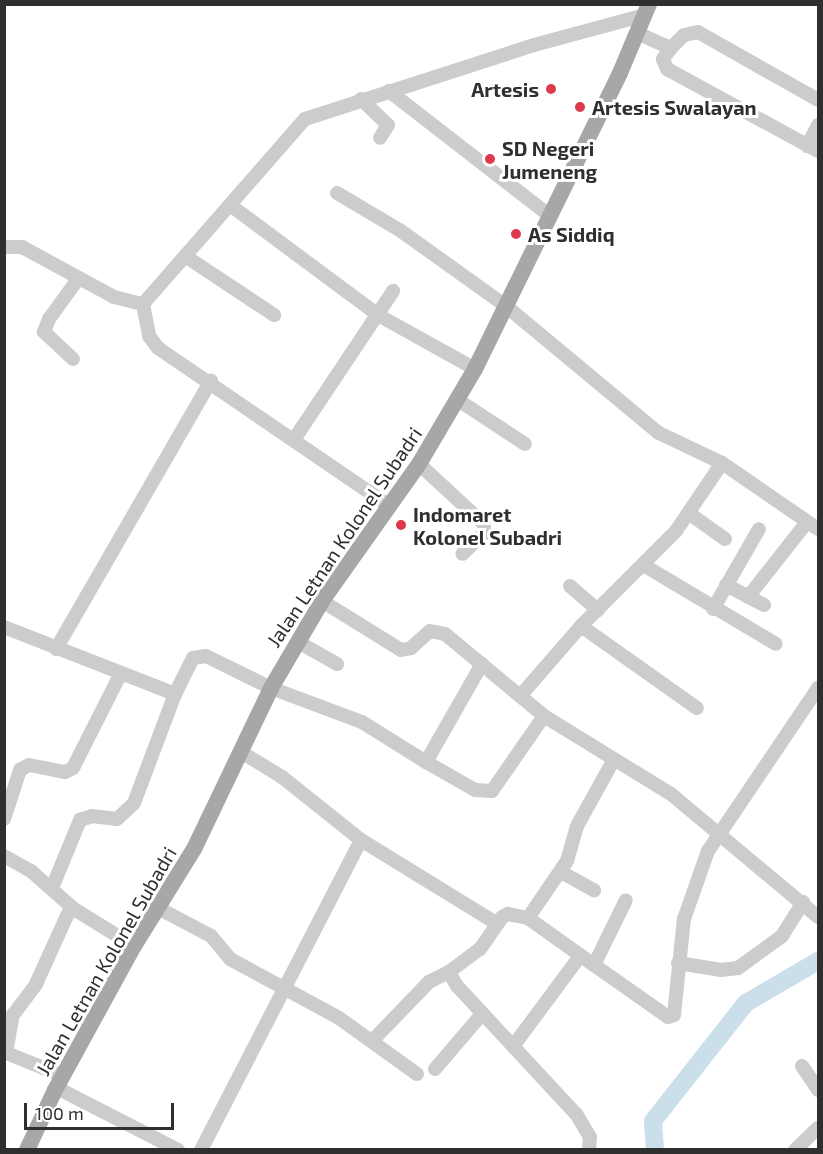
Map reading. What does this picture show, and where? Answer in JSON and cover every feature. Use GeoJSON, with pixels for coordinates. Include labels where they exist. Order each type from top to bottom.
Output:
{"type":"FeatureCollection","features":[{"type":"Feature","properties":{"kind":"main road","name":"Jalan Letnan Kolonel Subadri"},"geometry":{"type":"LineString","coordinates":[[27,1149],[60,1082],[134,946],[194,849],[271,688],[322,601],[387,504],[419,464],[475,369],[507,307],[647,10]]}},
{"type":"Feature","properties":{"kind":"street"},"geometry":{"type":"LineString","coordinates":[[143,304],[305,119],[361,99],[647,10]]}},
{"type":"Feature","properties":{"kind":"street"},"geometry":{"type":"LineString","coordinates":[[819,100],[698,32],[684,35],[663,59],[668,69],[727,98],[813,149],[819,124]]}},
{"type":"Feature","properties":{"kind":"street"},"geometry":{"type":"LineString","coordinates":[[637,33],[671,48]]}},
{"type":"Feature","properties":{"kind":"street"},"geometry":{"type":"LineString","coordinates":[[389,91],[550,216]]}},
{"type":"Feature","properties":{"kind":"street"},"geometry":{"type":"LineString","coordinates":[[361,99],[388,125],[380,138]]}},
{"type":"Feature","properties":{"kind":"street"},"geometry":{"type":"LineString","coordinates":[[337,193],[401,231],[507,307],[638,418],[667,438],[722,463],[813,526],[748,597]]}},
{"type":"Feature","properties":{"kind":"street"},"geometry":{"type":"LineString","coordinates":[[230,205],[378,315],[475,369]]}},
{"type":"Feature","properties":{"kind":"street"},"geometry":{"type":"LineString","coordinates":[[4,247],[22,246],[114,297],[143,304]]}},
{"type":"Feature","properties":{"kind":"street"},"geometry":{"type":"LineString","coordinates":[[185,256],[274,315]]}},
{"type":"Feature","properties":{"kind":"street"},"geometry":{"type":"LineString","coordinates":[[73,359],[44,332],[48,319],[78,279]]}},
{"type":"Feature","properties":{"kind":"street"},"geometry":{"type":"LineString","coordinates":[[295,438],[393,291]]}},
{"type":"Feature","properties":{"kind":"street"},"geometry":{"type":"LineString","coordinates":[[143,304],[149,336],[158,348],[211,380],[387,504]]}},
{"type":"Feature","properties":{"kind":"street"},"geometry":{"type":"LineString","coordinates":[[56,649],[211,380]]}},
{"type":"Feature","properties":{"kind":"street"},"geometry":{"type":"LineString","coordinates":[[458,400],[525,444]]}},
{"type":"Feature","properties":{"kind":"street"},"geometry":{"type":"LineString","coordinates":[[521,695],[581,626],[645,566],[690,514],[722,463]]}},
{"type":"Feature","properties":{"kind":"street"},"geometry":{"type":"LineString","coordinates":[[419,464],[484,524],[484,533],[462,554]]}},
{"type":"Feature","properties":{"kind":"street"},"geometry":{"type":"LineString","coordinates":[[690,514],[725,539]]}},
{"type":"Feature","properties":{"kind":"street"},"geometry":{"type":"LineString","coordinates":[[712,609],[759,530]]}},
{"type":"Feature","properties":{"kind":"street"},"geometry":{"type":"LineString","coordinates":[[645,566],[712,609],[776,644]]}},
{"type":"Feature","properties":{"kind":"street"},"geometry":{"type":"LineString","coordinates":[[726,585],[765,605]]}},
{"type":"Feature","properties":{"kind":"street"},"geometry":{"type":"LineString","coordinates":[[570,586],[598,610]]}},
{"type":"Feature","properties":{"kind":"street"},"geometry":{"type":"LineString","coordinates":[[322,601],[401,650],[435,630],[482,664],[544,716],[613,761],[670,794],[817,911]]}},
{"type":"Feature","properties":{"kind":"street"},"geometry":{"type":"LineString","coordinates":[[581,626],[698,708]]}},
{"type":"Feature","properties":{"kind":"street"},"geometry":{"type":"LineString","coordinates":[[4,627],[56,649],[175,693]]}},
{"type":"Feature","properties":{"kind":"street"},"geometry":{"type":"LineString","coordinates":[[298,642],[337,664]]}},
{"type":"Feature","properties":{"kind":"street"},"geometry":{"type":"LineString","coordinates":[[52,888],[80,820],[92,816],[117,819],[134,802],[175,693],[193,658],[202,655],[271,688],[362,722],[426,762],[486,794],[501,782],[544,716]]}},
{"type":"Feature","properties":{"kind":"street"},"geometry":{"type":"LineString","coordinates":[[426,762],[482,664]]}},
{"type":"Feature","properties":{"kind":"street"},"geometry":{"type":"LineString","coordinates":[[4,819],[20,770],[29,765],[64,772],[73,768],[121,673]]}},
{"type":"Feature","properties":{"kind":"street"},"geometry":{"type":"LineString","coordinates":[[372,1041],[429,982],[449,972],[480,949],[496,923],[508,914],[528,918],[668,1017],[678,1009],[678,963],[684,919],[718,833],[819,688]]}},
{"type":"Feature","properties":{"kind":"street"},"geometry":{"type":"LineString","coordinates":[[241,752],[282,777],[361,840],[496,923]]}},
{"type":"Feature","properties":{"kind":"street"},"geometry":{"type":"LineString","coordinates":[[528,918],[561,872],[577,826],[613,761]]}},
{"type":"Feature","properties":{"kind":"street"},"geometry":{"type":"LineString","coordinates":[[201,1149],[283,986],[361,840]]}},
{"type":"Feature","properties":{"kind":"street"},"geometry":{"type":"LineString","coordinates":[[4,856],[52,888],[71,907],[134,946]]}},
{"type":"Feature","properties":{"kind":"street"},"geometry":{"type":"LineString","coordinates":[[561,872],[594,890]]}},
{"type":"Feature","properties":{"kind":"street"},"geometry":{"type":"LineString","coordinates":[[594,965],[626,900]]}},
{"type":"Feature","properties":{"kind":"street"},"geometry":{"type":"LineString","coordinates":[[678,963],[721,970],[738,968],[782,936],[803,902]]}},
{"type":"Feature","properties":{"kind":"street"},"geometry":{"type":"LineString","coordinates":[[71,907],[36,984],[13,1015],[5,1052],[178,1149]]}},
{"type":"Feature","properties":{"kind":"street"},"geometry":{"type":"LineString","coordinates":[[158,908],[211,936],[230,959],[283,986],[372,1041],[417,1074]]}},
{"type":"Feature","properties":{"kind":"street"},"geometry":{"type":"LineString","coordinates":[[514,1045],[580,956]]}},
{"type":"Feature","properties":{"kind":"street"},"geometry":{"type":"LineString","coordinates":[[449,972],[482,1014],[514,1045],[584,1124],[590,1137],[589,1149]]}},
{"type":"Feature","properties":{"kind":"street"},"geometry":{"type":"LineString","coordinates":[[435,1069],[482,1014]]}},
{"type":"Feature","properties":{"kind":"street"},"geometry":{"type":"LineString","coordinates":[[802,1066],[819,1090]]}},
{"type":"Feature","properties":{"kind":"street"},"geometry":{"type":"LineString","coordinates":[[795,1149],[819,1128]]}},
{"type":"Feature","properties":{"kind":"waterway"},"geometry":{"type":"LineString","coordinates":[[655,1150],[653,1121],[746,1003],[818,961]]}},
{"type":"Feature","properties":{"kind":"place","name":"Artesis"},"geometry":{"type":"Point","coordinates":[551,89]}},
{"type":"Feature","properties":{"kind":"place","name":"Artesis Swalayan"},"geometry":{"type":"Point","coordinates":[580,107]}},
{"type":"Feature","properties":{"kind":"place","name":"SD Negeri Jumeneng"},"geometry":{"type":"Point","coordinates":[490,159]}},
{"type":"Feature","properties":{"kind":"place","name":"As Siddiq"},"geometry":{"type":"Point","coordinates":[516,234]}},
{"type":"Feature","properties":{"kind":"place","name":"Indomaret Kolonel Subadri"},"geometry":{"type":"Point","coordinates":[401,525]}}]}
